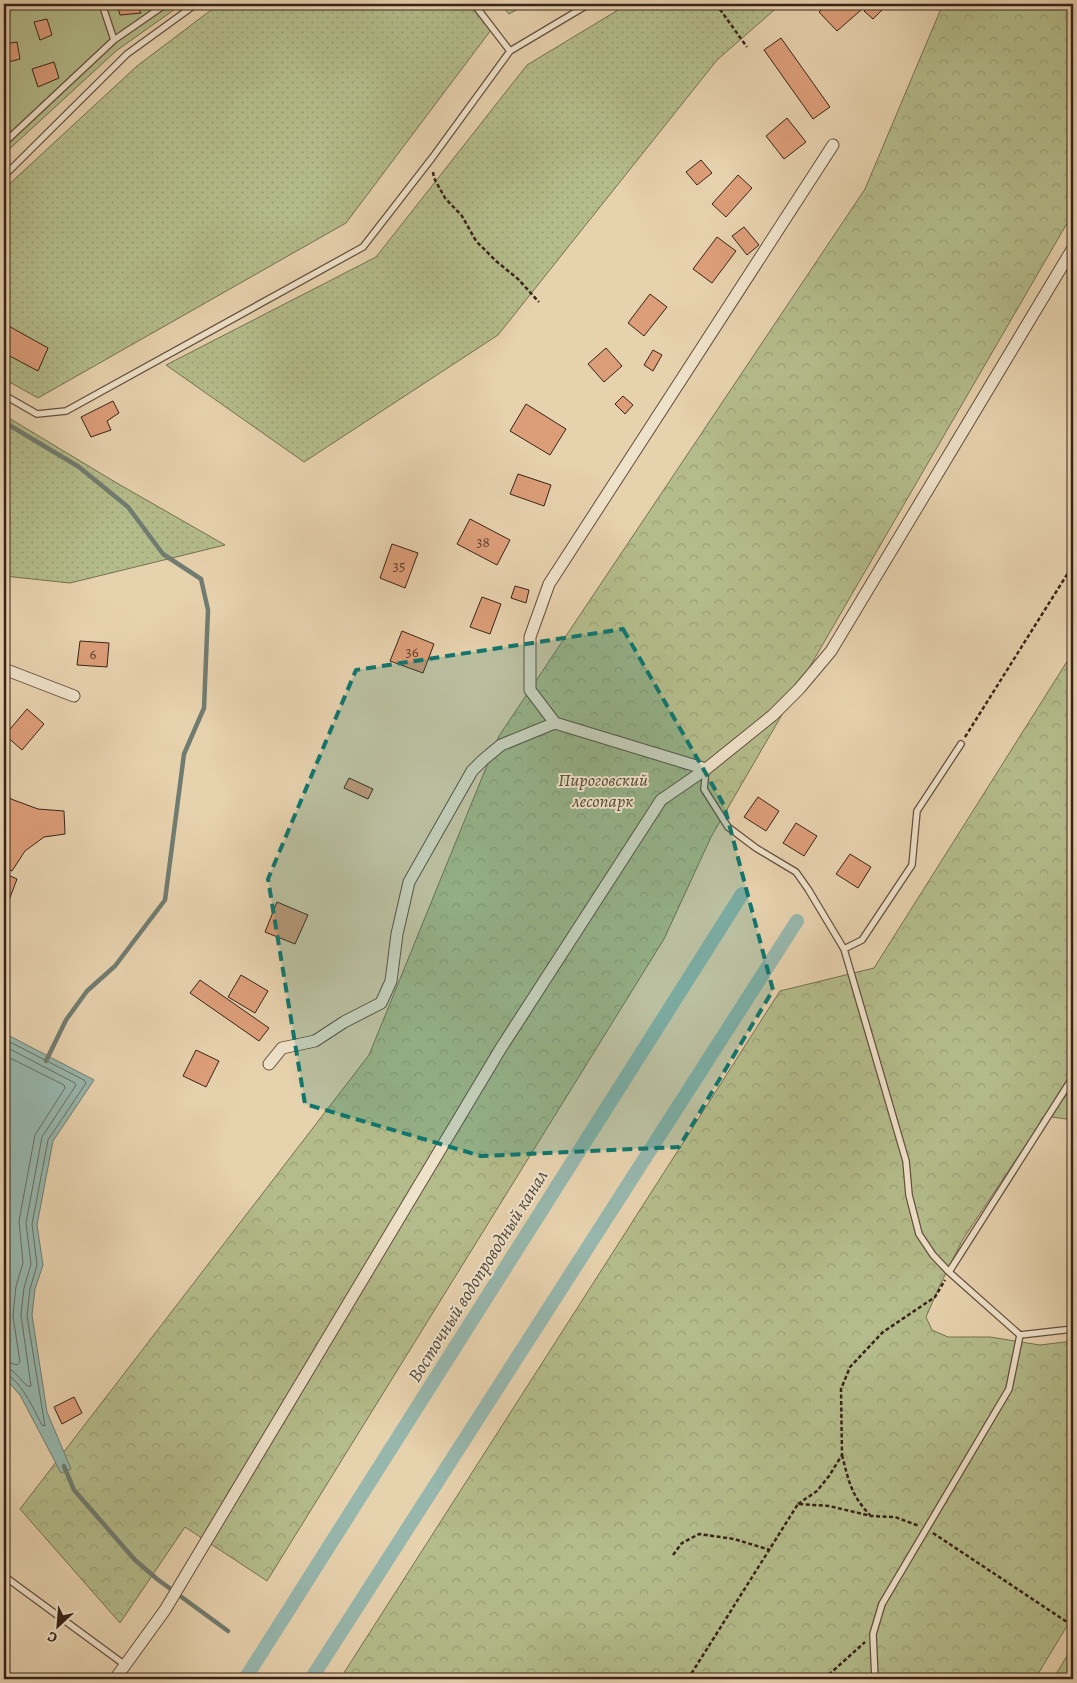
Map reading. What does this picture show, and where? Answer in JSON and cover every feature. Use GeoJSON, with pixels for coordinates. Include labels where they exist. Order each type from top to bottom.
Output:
{"type":"FeatureCollection","features":[{"type":"Feature","properties":{"kind":"street"},"geometry":{"type":"LineString","coordinates":[[706,769],[555,723],[530,690],[530,637],[549,584],[833,145]]}},
{"type":"Feature","properties":{"kind":"street"},"geometry":{"type":"LineString","coordinates":[[115,1679],[165,1610],[501,1048],[661,800],[706,769],[773,715],[799,689],[831,650],[1073,248]]}},
{"type":"Feature","properties":{"kind":"street"},"geometry":{"type":"LineString","coordinates":[[4,669],[74,696]]}},
{"type":"Feature","properties":{"kind":"street"},"geometry":{"type":"LineString","coordinates":[[269,1064],[282,1048],[316,1041],[344,1022],[381,1003],[391,981],[397,934],[409,882],[472,771],[501,744],[555,723]]}},
{"type":"Feature","properties":{"kind":"lane"},"geometry":{"type":"LineString","coordinates":[[102,4],[114,40]]}},
{"type":"Feature","properties":{"kind":"lane"},"geometry":{"type":"LineString","coordinates":[[4,143],[114,40],[166,4]]}},
{"type":"Feature","properties":{"kind":"lane"},"geometry":{"type":"LineString","coordinates":[[4,176],[126,54],[196,4]]}},
{"type":"Feature","properties":{"kind":"lane"},"geometry":{"type":"LineString","coordinates":[[474,4],[510,51]]}},
{"type":"Feature","properties":{"kind":"lane"},"geometry":{"type":"LineString","coordinates":[[4,395],[36,414],[66,412],[363,247],[432,158],[510,51],[589,4]]}},
{"type":"Feature","properties":{"kind":"lane"},"geometry":{"type":"LineString","coordinates":[[844,949],[862,940],[912,865],[917,811],[960,744]]}},
{"type":"Feature","properties":{"kind":"lane"},"geometry":{"type":"LineString","coordinates":[[706,769],[704,789],[728,827],[756,848],[796,872],[844,949],[906,1161],[909,1195],[919,1234],[932,1255],[1020,1335],[1073,1329]]}},
{"type":"Feature","properties":{"kind":"lane"},"geometry":{"type":"LineString","coordinates":[[949,1272],[1073,1077]]}},
{"type":"Feature","properties":{"kind":"lane"},"geometry":{"type":"LineString","coordinates":[[875,1679],[873,1634],[882,1604],[1009,1389],[1020,1335]]}},
{"type":"Feature","properties":{"kind":"lane"},"geometry":{"type":"LineString","coordinates":[[4,1576],[124,1665]]}},
{"type":"Feature","properties":{"kind":"path"},"geometry":{"type":"LineString","coordinates":[[716,4],[747,47]]}},
{"type":"Feature","properties":{"kind":"path"},"geometry":{"type":"LineString","coordinates":[[432,158],[434,178],[445,198],[462,216],[476,241],[496,262],[518,279],[539,302]]}},
{"type":"Feature","properties":{"kind":"path"},"geometry":{"type":"LineString","coordinates":[[960,744],[1073,564]]}},
{"type":"Feature","properties":{"kind":"path"},"geometry":{"type":"LineString","coordinates":[[871,1516],[858,1502],[850,1486],[842,1455],[841,1390],[850,1367],[883,1332],[935,1297],[949,1272]]}},
{"type":"Feature","properties":{"kind":"path"},"geometry":{"type":"LineString","coordinates":[[688,1679],[798,1504],[816,1491],[829,1476],[842,1455]]}},
{"type":"Feature","properties":{"kind":"path"},"geometry":{"type":"LineString","coordinates":[[798,1504],[829,1506],[871,1516],[894,1517],[927,1529],[1073,1626]]}},
{"type":"Feature","properties":{"kind":"path"},"geometry":{"type":"LineString","coordinates":[[673,1555],[682,1543],[699,1534],[734,1540],[770,1550]]}},
{"type":"Feature","properties":{"kind":"path"},"geometry":{"type":"LineString","coordinates":[[824,1679],[873,1634]]}},
{"type":"Feature","properties":{"kind":"highlighted area"},"geometry":{"type":"Polygon","coordinates":[[[623,629],[724,805],[773,990],[679,1147],[481,1156],[305,1104],[268,879],[356,670],[623,629]]]}},
{"type":"Feature","properties":{"kind":"green space"},"geometry":{"type":"Polygon","coordinates":[[[4,4],[182,4],[116,51],[4,154],[4,4]]]}},
{"type":"Feature","properties":{"kind":"green space"},"geometry":{"type":"Polygon","coordinates":[[[219,4],[468,4],[491,30],[346,223],[38,398],[4,379],[4,189],[137,66],[219,4]]]}},
{"type":"Feature","properties":{"kind":"green space"},"geometry":{"type":"Polygon","coordinates":[[[500,4],[527,4],[509,14],[500,4]]]}},
{"type":"Feature","properties":{"kind":"green space"},"geometry":{"type":"Polygon","coordinates":[[[628,4],[781,4],[717,60],[498,335],[304,462],[166,365],[376,257],[527,65],[628,4]]]}},
{"type":"Feature","properties":{"kind":"green space","name":"Пироговский лесопарк"},"geometry":{"type":"Polygon","coordinates":[[[943,4],[1073,4],[1073,213],[711,837],[664,939],[267,1581],[185,1527],[120,1623],[20,1509],[369,1055],[499,736],[865,189],[943,4]]]}},
{"type":"Feature","properties":{"kind":"green space"},"geometry":{"type":"Polygon","coordinates":[[[4,415],[225,545],[70,583],[4,576],[4,415]]]}},
{"type":"Feature","properties":{"kind":"green space"},"geometry":{"type":"Polygon","coordinates":[[[1073,652],[1073,1120],[1045,1116],[963,1239],[926,1317],[932,1330],[948,1337],[990,1337],[1040,1345],[1073,1341],[1073,1616],[1035,1679],[340,1679],[780,991],[874,968],[1073,652]]]}},
{"type":"Feature","properties":{"kind":"green space"},"geometry":{"type":"Polygon","coordinates":[[[1073,1646],[1073,1679],[1053,1679],[1073,1646]]]}},
{"type":"Feature","properties":{"kind":"water"},"geometry":{"type":"Polygon","coordinates":[[[4,1033],[94,1080],[53,1141],[37,1225],[43,1265],[35,1289],[32,1315],[47,1412],[71,1469],[61,1473],[20,1395],[4,1377],[4,1033]]]}},
{"type":"Feature","properties":{"kind":"building"},"geometry":{"type":"Polygon","coordinates":[[[40,4],[54,4],[42,9],[40,4]]]}},
{"type":"Feature","properties":{"kind":"building"},"geometry":{"type":"Polygon","coordinates":[[[117,4],[144,4],[145,7],[139,9],[141,13],[120,15],[117,4]]]}},
{"type":"Feature","properties":{"kind":"building"},"geometry":{"type":"Polygon","coordinates":[[[828,4],[855,4],[861,10],[837,31],[819,12],[828,4]]]}},
{"type":"Feature","properties":{"kind":"building"},"geometry":{"type":"Polygon","coordinates":[[[871,4],[888,4],[873,19],[864,11],[871,4]]]}},
{"type":"Feature","properties":{"kind":"building"},"geometry":{"type":"Polygon","coordinates":[[[47,19],[52,35],[40,40],[34,22],[47,19]]]}},
{"type":"Feature","properties":{"kind":"building"},"geometry":{"type":"Polygon","coordinates":[[[781,38],[830,107],[813,119],[764,50],[781,38]]]}},
{"type":"Feature","properties":{"kind":"building"},"geometry":{"type":"Polygon","coordinates":[[[17,42],[20,59],[4,63],[4,44],[17,42]]]}},
{"type":"Feature","properties":{"kind":"building"},"geometry":{"type":"Polygon","coordinates":[[[54,62],[59,78],[38,87],[32,69],[54,62]]]}},
{"type":"Feature","properties":{"kind":"building"},"geometry":{"type":"Polygon","coordinates":[[[787,118],[806,142],[784,159],[766,136],[787,118]]]}},
{"type":"Feature","properties":{"kind":"building"},"geometry":{"type":"Polygon","coordinates":[[[701,160],[712,173],[697,185],[686,172],[701,160]]]}},
{"type":"Feature","properties":{"kind":"building"},"geometry":{"type":"Polygon","coordinates":[[[738,175],[752,188],[726,217],[712,204],[738,175]]]}},
{"type":"Feature","properties":{"kind":"building"},"geometry":{"type":"Polygon","coordinates":[[[744,227],[759,245],[747,255],[732,236],[744,227]]]}},
{"type":"Feature","properties":{"kind":"building"},"geometry":{"type":"Polygon","coordinates":[[[717,237],[736,251],[712,283],[693,269],[717,237]]]}},
{"type":"Feature","properties":{"kind":"building"},"geometry":{"type":"Polygon","coordinates":[[[650,294],[667,307],[644,336],[628,323],[650,294]]]}},
{"type":"Feature","properties":{"kind":"building"},"geometry":{"type":"Polygon","coordinates":[[[5,324],[48,348],[38,371],[4,353],[5,324]]]}},
{"type":"Feature","properties":{"kind":"building"},"geometry":{"type":"Polygon","coordinates":[[[606,348],[622,366],[604,382],[588,364],[606,348]]]}},
{"type":"Feature","properties":{"kind":"building"},"geometry":{"type":"Polygon","coordinates":[[[653,350],[662,355],[653,371],[644,365],[653,350]]]}},
{"type":"Feature","properties":{"kind":"building"},"geometry":{"type":"Polygon","coordinates":[[[623,396],[633,405],[625,414],[615,404],[623,396]]]}},
{"type":"Feature","properties":{"kind":"building"},"geometry":{"type":"Polygon","coordinates":[[[113,401],[119,413],[107,421],[111,430],[91,437],[81,417],[113,401]]]}},
{"type":"Feature","properties":{"kind":"building"},"geometry":{"type":"Polygon","coordinates":[[[526,404],[566,429],[550,455],[510,431],[526,404]]]}},
{"type":"Feature","properties":{"kind":"building"},"geometry":{"type":"Polygon","coordinates":[[[518,474],[551,485],[544,506],[510,494],[518,474]]]}},
{"type":"Feature","properties":{"kind":"building"},"geometry":{"type":"Polygon","coordinates":[[[470,519],[510,540],[497,565],[457,544],[470,519]]]}},
{"type":"Feature","properties":{"kind":"building"},"geometry":{"type":"Polygon","coordinates":[[[392,544],[418,553],[405,588],[380,578],[392,544]]]}},
{"type":"Feature","properties":{"kind":"building"},"geometry":{"type":"Polygon","coordinates":[[[515,586],[529,590],[526,603],[511,598],[515,586]]]}},
{"type":"Feature","properties":{"kind":"building"},"geometry":{"type":"Polygon","coordinates":[[[482,597],[501,604],[490,634],[470,627],[482,597]]]}},
{"type":"Feature","properties":{"kind":"building"},"geometry":{"type":"Polygon","coordinates":[[[402,631],[434,644],[423,673],[390,661],[402,631]]]}},
{"type":"Feature","properties":{"kind":"building"},"geometry":{"type":"Polygon","coordinates":[[[80,641],[109,643],[107,667],[77,665],[80,641]]]}},
{"type":"Feature","properties":{"kind":"building"},"geometry":{"type":"Polygon","coordinates":[[[27,709],[44,724],[22,750],[5,735],[27,709]]]}},
{"type":"Feature","properties":{"kind":"building"},"geometry":{"type":"Polygon","coordinates":[[[349,778],[373,789],[368,799],[344,788],[349,778]]]}},
{"type":"Feature","properties":{"kind":"building"},"geometry":{"type":"Polygon","coordinates":[[[4,791],[11,799],[38,809],[64,811],[65,834],[44,837],[25,851],[12,871],[4,868],[4,791]]]}},
{"type":"Feature","properties":{"kind":"building"},"geometry":{"type":"Polygon","coordinates":[[[758,797],[779,811],[766,831],[744,817],[758,797]]]}},
{"type":"Feature","properties":{"kind":"building"},"geometry":{"type":"Polygon","coordinates":[[[796,823],[817,836],[804,856],[783,843],[796,823]]]}},
{"type":"Feature","properties":{"kind":"building"},"geometry":{"type":"Polygon","coordinates":[[[850,854],[871,867],[858,888],[836,874],[850,854]]]}},
{"type":"Feature","properties":{"kind":"building"},"geometry":{"type":"Polygon","coordinates":[[[4,873],[17,879],[8,903],[4,902],[4,873]]]}},
{"type":"Feature","properties":{"kind":"building"},"geometry":{"type":"Polygon","coordinates":[[[277,902],[308,915],[295,944],[265,932],[277,902]]]}},
{"type":"Feature","properties":{"kind":"building"},"geometry":{"type":"Polygon","coordinates":[[[241,975],[268,991],[255,1013],[228,997],[241,975]]]}},
{"type":"Feature","properties":{"kind":"building"},"geometry":{"type":"Polygon","coordinates":[[[200,980],[269,1028],[259,1041],[190,993],[200,980]]]}},
{"type":"Feature","properties":{"kind":"building"},"geometry":{"type":"Polygon","coordinates":[[[196,1050],[219,1061],[206,1087],[183,1076],[196,1050]]]}},
{"type":"Feature","properties":{"kind":"building"},"geometry":{"type":"Polygon","coordinates":[[[74,1397],[82,1413],[62,1424],[54,1407],[74,1397]]]}},
{"type":"Feature","properties":{"kind":"waterway"},"geometry":{"type":"LineString","coordinates":[[4,422],[79,467],[128,507],[163,554],[201,579],[208,610],[204,708],[184,754],[165,900],[115,966],[87,991],[66,1020],[46,1061]]}},
{"type":"Feature","properties":{"kind":"waterway","name":"Восточный водопроводный канал"},"geometry":{"type":"LineString","coordinates":[[245,1679],[742,894]]}},
{"type":"Feature","properties":{"kind":"waterway","name":"Восточный водопроводный канал"},"geometry":{"type":"LineString","coordinates":[[311,1679],[797,921]]}},
{"type":"Feature","properties":{"kind":"waterway"},"geometry":{"type":"LineString","coordinates":[[64,1466],[74,1490],[135,1560],[157,1579],[228,1631]]}}]}
